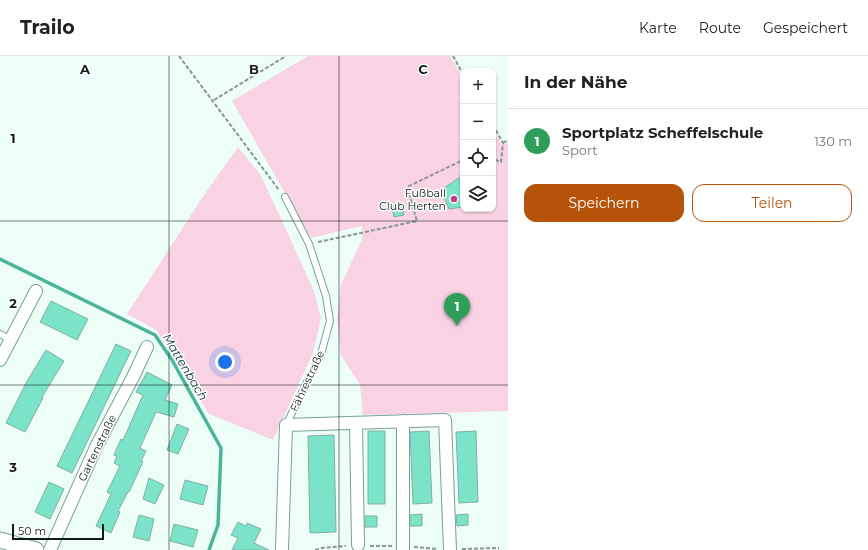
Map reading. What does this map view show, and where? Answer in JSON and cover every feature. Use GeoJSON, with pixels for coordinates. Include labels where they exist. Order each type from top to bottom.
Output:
{"type":"FeatureCollection","features":[{"type":"Feature","properties":{"kind":"street"},"geometry":{"type":"LineString","coordinates":[[0,360],[5,337],[36,291]]}},
{"type":"Feature","properties":{"kind":"street","name":"Gartenstraße"},"geometry":{"type":"LineString","coordinates":[[50,550],[97,445],[147,347]]}},
{"type":"Feature","properties":{"kind":"street"},"geometry":{"type":"LineString","coordinates":[[286,425],[445,420],[450,550]]}},
{"type":"Feature","properties":{"kind":"street"},"geometry":{"type":"LineString","coordinates":[[403,421],[403,550]]}},
{"type":"Feature","properties":{"kind":"street"},"geometry":{"type":"LineString","coordinates":[[356,423],[358,545]]}},
{"type":"Feature","properties":{"kind":"street","name":"Fährestraße"},"geometry":{"type":"LineString","coordinates":[[282,550],[286,425]]}},
{"type":"Feature","properties":{"kind":"street"},"geometry":{"type":"LineString","coordinates":[[0,540],[36,550]]}},
{"type":"Feature","properties":{"kind":"lane","name":"Fährestraße"},"geometry":{"type":"LineString","coordinates":[[285,197],[309,244],[326,296],[330,321],[321,354],[286,425]]}},
{"type":"Feature","properties":{"kind":"path"},"geometry":{"type":"LineString","coordinates":[[179,56],[285,197]]}},
{"type":"Feature","properties":{"kind":"path"},"geometry":{"type":"LineString","coordinates":[[213,100],[286,56]]}},
{"type":"Feature","properties":{"kind":"path"},"geometry":{"type":"LineString","coordinates":[[452,56],[460,69]]}},
{"type":"Feature","properties":{"kind":"path"},"geometry":{"type":"LineString","coordinates":[[496,130],[503,143],[501,162],[496,160]]}},
{"type":"Feature","properties":{"kind":"path"},"geometry":{"type":"LineString","coordinates":[[503,143],[508,140]]}},
{"type":"Feature","properties":{"kind":"path"},"geometry":{"type":"LineString","coordinates":[[309,244],[417,221],[407,187],[460,161]]}},
{"type":"Feature","properties":{"kind":"shaded area"},"geometry":{"type":"Polygon","coordinates":[[[308,56],[450,56],[460,73],[460,212],[496,212],[496,134],[502,145],[508,142],[508,411],[363,415],[360,385],[341,355],[337,319],[341,285],[362,239],[362,226],[311,238],[232,101],[308,56]]]}},
{"type":"Feature","properties":{"kind":"shaded area"},"geometry":{"type":"Polygon","coordinates":[[[238,147],[260,174],[314,291],[321,318],[313,353],[273,440],[209,414],[156,330],[127,314],[202,198],[238,147]]]}},
{"type":"Feature","properties":{"kind":"building","name":"Fußball Club Herten"},"geometry":{"type":"Polygon","coordinates":[[[460,177],[460,207],[449,209],[441,190],[460,177]]]}},
{"type":"Feature","properties":{"kind":"building"},"geometry":{"type":"Polygon","coordinates":[[[402,205],[404,215],[394,217],[392,206],[402,205]]]}},
{"type":"Feature","properties":{"kind":"building"},"geometry":{"type":"Polygon","coordinates":[[[51,301],[88,319],[77,340],[40,322],[51,301]]]}},
{"type":"Feature","properties":{"kind":"building"},"geometry":{"type":"Polygon","coordinates":[[[116,344],[131,351],[72,473],[57,466],[116,344]]]}},
{"type":"Feature","properties":{"kind":"building"},"geometry":{"type":"Polygon","coordinates":[[[46,350],[64,361],[42,397],[43,398],[25,432],[6,423],[26,383],[46,350]]]}},
{"type":"Feature","properties":{"kind":"building"},"geometry":{"type":"Polygon","coordinates":[[[147,372],[172,385],[165,400],[178,404],[174,417],[156,412],[140,448],[146,451],[141,461],[143,462],[118,511],[120,512],[111,533],[96,526],[111,494],[107,492],[120,466],[114,463],[117,456],[114,455],[121,439],[123,440],[143,395],[136,392],[147,372]]]}},
{"type":"Feature","properties":{"kind":"building"},"geometry":{"type":"Polygon","coordinates":[[[177,424],[189,429],[178,454],[167,450],[177,424]]]}},
{"type":"Feature","properties":{"kind":"building"},"geometry":{"type":"Polygon","coordinates":[[[368,431],[385,431],[385,504],[368,504],[368,431]]]}},
{"type":"Feature","properties":{"kind":"building"},"geometry":{"type":"Polygon","coordinates":[[[429,431],[432,503],[413,504],[410,432],[429,431]]]}},
{"type":"Feature","properties":{"kind":"building"},"geometry":{"type":"Polygon","coordinates":[[[476,431],[478,502],[459,503],[456,432],[476,431]]]}},
{"type":"Feature","properties":{"kind":"building"},"geometry":{"type":"Polygon","coordinates":[[[334,435],[336,532],[310,533],[308,436],[334,435]]]}},
{"type":"Feature","properties":{"kind":"building"},"geometry":{"type":"Polygon","coordinates":[[[149,478],[164,485],[155,504],[143,499],[149,478]]]}},
{"type":"Feature","properties":{"kind":"building"},"geometry":{"type":"Polygon","coordinates":[[[185,480],[208,486],[203,505],[180,499],[185,480]]]}},
{"type":"Feature","properties":{"kind":"building"},"geometry":{"type":"Polygon","coordinates":[[[49,482],[64,489],[50,519],[35,512],[49,482]]]}},
{"type":"Feature","properties":{"kind":"building"},"geometry":{"type":"Polygon","coordinates":[[[422,514],[422,526],[410,526],[410,515],[422,514]]]}},
{"type":"Feature","properties":{"kind":"building"},"geometry":{"type":"Polygon","coordinates":[[[468,514],[468,525],[457,526],[456,515],[468,514]]]}},
{"type":"Feature","properties":{"kind":"building"},"geometry":{"type":"Polygon","coordinates":[[[139,515],[154,519],[149,541],[133,537],[139,515]]]}},
{"type":"Feature","properties":{"kind":"building"},"geometry":{"type":"Polygon","coordinates":[[[365,516],[377,516],[377,527],[365,527],[365,516]]]}},
{"type":"Feature","properties":{"kind":"building"},"geometry":{"type":"Polygon","coordinates":[[[238,522],[246,526],[247,523],[261,529],[254,543],[269,550],[232,550],[238,538],[231,535],[238,522]]]}},
{"type":"Feature","properties":{"kind":"building"},"geometry":{"type":"Polygon","coordinates":[[[174,524],[198,530],[193,547],[170,541],[174,524]]]}},
{"type":"Feature","properties":{"kind":"waterway","name":"Mattenbach"},"geometry":{"type":"LineString","coordinates":[[0,259],[155,335],[172,360],[221,448],[218,525],[209,550]]}},
{"type":"Feature","properties":{"kind":"place","name":"Fußball Club Herten"},"geometry":{"type":"Point","coordinates":[454,199]}},
{"type":"Feature","properties":{"kind":"place","name":"Sportplatz Scheffelschule"},"geometry":{"type":"Point","coordinates":[457,326]}}]}
